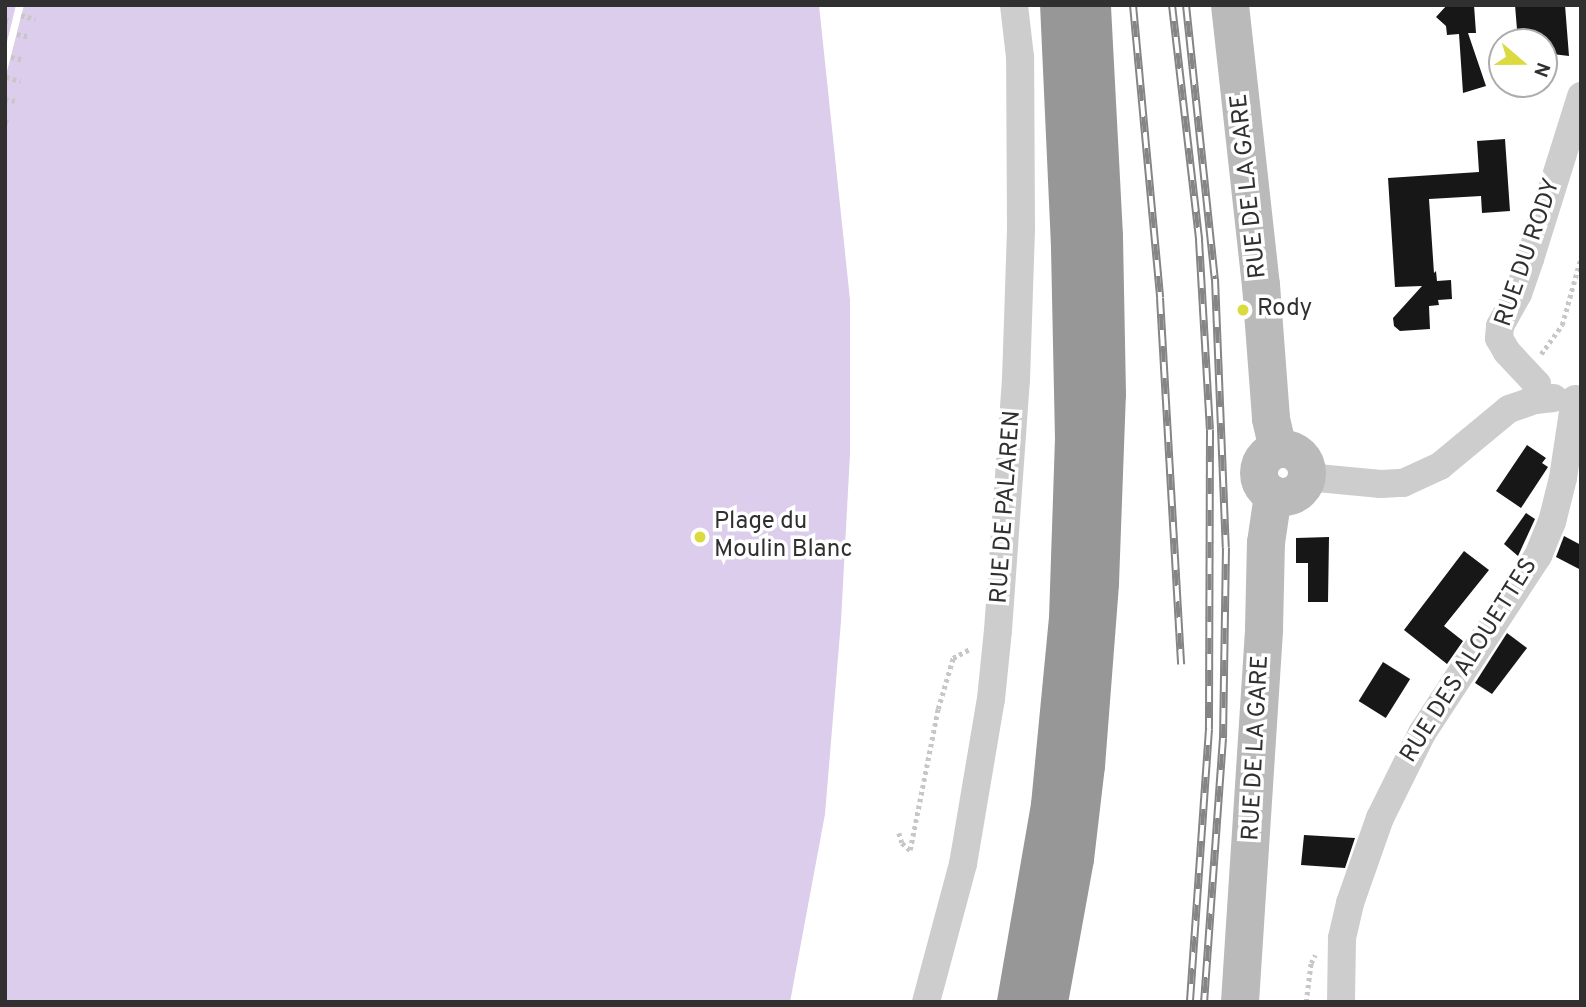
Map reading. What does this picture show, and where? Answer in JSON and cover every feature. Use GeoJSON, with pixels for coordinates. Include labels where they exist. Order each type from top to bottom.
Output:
{"type":"FeatureCollection","features":[{"type":"Feature","properties":{"kind":"highway"},"geometry":{"type":"LineString","coordinates":[[1016,1002],[1050,805],[1068,619],[1074,439],[1069,219],[1059,5]]}},
{"type":"Feature","properties":{"kind":"highway"},"geometry":{"type":"LineString","coordinates":[[1049,1002],[1075,859],[1086,766],[1100,583],[1107,394],[1105,249],[1092,5]]}},
{"type":"Feature","properties":{"kind":"main road","name":"RUE DE LA GARE"},"geometry":{"type":"LineString","coordinates":[[1230,5],[1261,285],[1271,419],[1278,449]]}},
{"type":"Feature","properties":{"kind":"main road"},"geometry":{"type":"LineString","coordinates":[[1278,449],[1290,450],[1300,455],[1306,465],[1307,477],[1303,487],[1294,494],[1284,497],[1273,495],[1263,489],[1260,466],[1268,454],[1278,449]]}},
{"type":"Feature","properties":{"kind":"main road","name":"RUE DE LA GARE"},"geometry":{"type":"LineString","coordinates":[[1240,1002],[1264,629],[1266,543],[1273,495]]}},
{"type":"Feature","properties":{"kind":"street","name":"RUE DE PALAREN"},"geometry":{"type":"LineString","coordinates":[[926,1002],[963,863],[991,699],[998,630],[1015,392],[1021,243],[1020,57],[1014,5]]}},
{"type":"Feature","properties":{"kind":"street","name":"RUE DU RODY"},"geometry":{"type":"LineString","coordinates":[[1529,372],[1507,352],[1499,338],[1500,326],[1518,294],[1581,96]]}},
{"type":"Feature","properties":{"kind":"street"},"geometry":{"type":"LineString","coordinates":[[1529,372],[1538,384],[1535,400]]}},
{"type":"Feature","properties":{"kind":"street"},"geometry":{"type":"LineString","coordinates":[[1307,477],[1381,484],[1403,483],[1440,466],[1509,409],[1535,400],[1578,400]]}},
{"type":"Feature","properties":{"kind":"street","name":"RUE DES ALOUETTES"},"geometry":{"type":"LineString","coordinates":[[1341,1002],[1342,938],[1353,894],[1380,818],[1422,733],[1538,556],[1552,522],[1578,400]]}},
{"type":"Feature","properties":{"kind":"path"},"geometry":{"type":"LineString","coordinates":[[21,15],[34,19]]}},
{"type":"Feature","properties":{"kind":"path"},"geometry":{"type":"LineString","coordinates":[[5,20],[12,21]]}},
{"type":"Feature","properties":{"kind":"path"},"geometry":{"type":"LineString","coordinates":[[17,34],[30,37]]}},
{"type":"Feature","properties":{"kind":"path"},"geometry":{"type":"LineString","coordinates":[[11,57],[25,60]]}},
{"type":"Feature","properties":{"kind":"path"},"geometry":{"type":"LineString","coordinates":[[6,77],[20,80]]}},
{"type":"Feature","properties":{"kind":"path"},"geometry":{"type":"LineString","coordinates":[[5,99],[15,101]]}},
{"type":"Feature","properties":{"kind":"path"},"geometry":{"type":"LineString","coordinates":[[1529,372],[1562,325],[1581,257]]}},
{"type":"Feature","properties":{"kind":"path"},"geometry":{"type":"LineString","coordinates":[[899,833],[902,843],[910,850],[938,709],[953,659],[998,630]]}},
{"type":"Feature","properties":{"kind":"shaded area"},"geometry":{"type":"Polygon","coordinates":[[[5,5],[819,5],[850,300],[850,454],[841,621],[825,814],[790,1002],[5,1002],[5,5]]]}},
{"type":"Feature","properties":{"kind":"pier"},"geometry":{"type":"Polygon","coordinates":[[[16,5],[24,5],[5,79],[5,50],[16,5]]]}},
{"type":"Feature","properties":{"kind":"building"},"geometry":{"type":"Polygon","coordinates":[[[1447,5],[1474,5],[1476,33],[1468,33],[1486,86],[1463,93],[1459,34],[1447,35],[1446,26],[1436,17],[1447,5]]]}},
{"type":"Feature","properties":{"kind":"building"},"geometry":{"type":"Polygon","coordinates":[[[1515,5],[1565,5],[1569,56],[1558,55],[1558,28],[1517,28],[1515,5]]]}},
{"type":"Feature","properties":{"kind":"building"},"geometry":{"type":"Polygon","coordinates":[[[1505,139],[1510,211],[1482,213],[1481,196],[1429,199],[1434,273],[1436,271],[1437,281],[1451,280],[1452,299],[1438,300],[1439,305],[1429,306],[1430,329],[1400,331],[1394,326],[1393,318],[1422,286],[1395,287],[1388,178],[1479,172],[1477,141],[1505,139]]]}},
{"type":"Feature","properties":{"kind":"building"},"geometry":{"type":"Polygon","coordinates":[[[1527,445],[1546,458],[1542,463],[1548,467],[1521,508],[1496,491],[1527,445]]]}},
{"type":"Feature","properties":{"kind":"building"},"geometry":{"type":"Polygon","coordinates":[[[1526,513],[1535,519],[1518,556],[1504,544],[1526,513]]]}},
{"type":"Feature","properties":{"kind":"building"},"geometry":{"type":"Polygon","coordinates":[[[1564,536],[1581,545],[1581,570],[1556,557],[1564,536]]]}},
{"type":"Feature","properties":{"kind":"building"},"geometry":{"type":"Polygon","coordinates":[[[1329,537],[1328,602],[1308,602],[1308,563],[1296,563],[1296,538],[1329,537]]]}},
{"type":"Feature","properties":{"kind":"building"},"geometry":{"type":"Polygon","coordinates":[[[1464,551],[1489,570],[1444,626],[1463,641],[1447,664],[1404,630],[1464,551]]]}},
{"type":"Feature","properties":{"kind":"building"},"geometry":{"type":"Polygon","coordinates":[[[1507,633],[1527,648],[1492,694],[1475,683],[1507,633]]]}},
{"type":"Feature","properties":{"kind":"building"},"geometry":{"type":"Polygon","coordinates":[[[1383,662],[1410,679],[1386,718],[1359,701],[1383,662]]]}},
{"type":"Feature","properties":{"kind":"building"},"geometry":{"type":"Polygon","coordinates":[[[1304,835],[1355,838],[1345,868],[1301,865],[1304,835]]]}},
{"type":"Feature","properties":{"kind":"railway"},"geometry":{"type":"LineString","coordinates":[[1133,5],[1160,298],[1181,664]]}},
{"type":"Feature","properties":{"kind":"railway"},"geometry":{"type":"LineString","coordinates":[[1172,5],[1199,240],[1210,430],[1209,729],[1190,1002]]}},
{"type":"Feature","properties":{"kind":"railway"},"geometry":{"type":"LineString","coordinates":[[1186,5],[1215,279],[1226,548],[1223,738],[1204,1002]]}},
{"type":"Feature","properties":{"kind":"place","name":"Rody"},"geometry":{"type":"Point","coordinates":[1243,310]}},
{"type":"Feature","properties":{"kind":"place","name":"Plage du Moulin Blanc"},"geometry":{"type":"Point","coordinates":[700,537]}}]}
